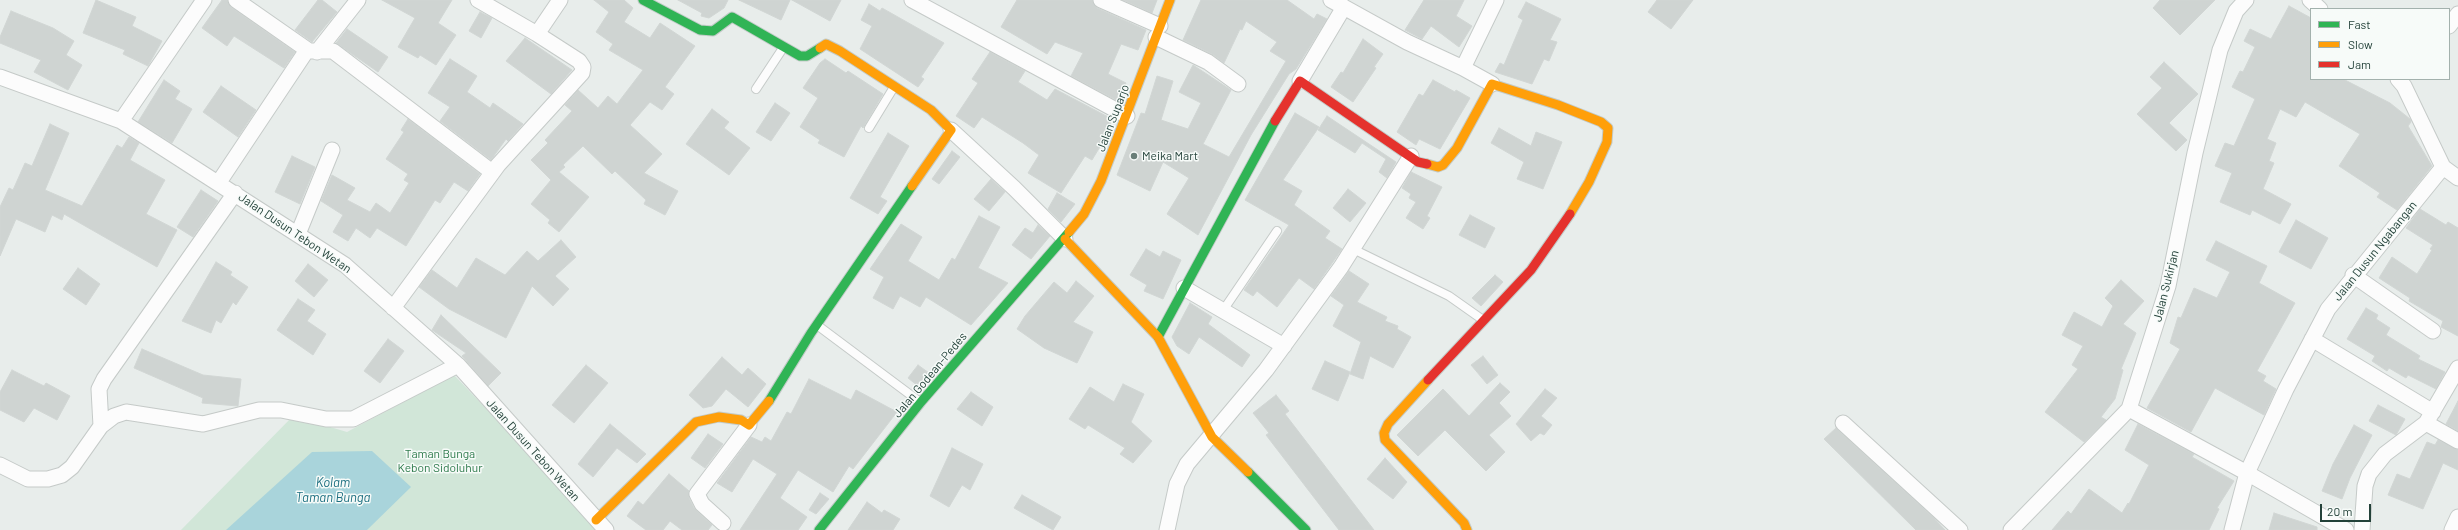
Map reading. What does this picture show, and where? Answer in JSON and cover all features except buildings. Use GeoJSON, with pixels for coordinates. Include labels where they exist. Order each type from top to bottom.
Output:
{"type":"FeatureCollection","features":[{"type":"Feature","properties":{"kind":"street"},"geometry":{"type":"LineString","coordinates":[[121,121],[204,0]]}},
{"type":"Feature","properties":{"kind":"street"},"geometry":{"type":"LineString","coordinates":[[236,0],[312,51],[333,51],[492,172]]}},
{"type":"Feature","properties":{"kind":"street"},"geometry":{"type":"LineString","coordinates":[[219,182],[312,51],[358,0]]}},
{"type":"Feature","properties":{"kind":"street"},"geometry":{"type":"LineString","coordinates":[[393,308],[492,172],[582,73],[583,67],[579,61],[537,34],[478,0]]}},
{"type":"Feature","properties":{"kind":"street"},"geometry":{"type":"LineString","coordinates":[[537,34],[560,0]]}},
{"type":"Feature","properties":{"kind":"street"},"geometry":{"type":"LineString","coordinates":[[643,0],[700,30],[713,31],[732,17],[783,48],[800,56],[808,56],[826,44],[840,51],[894,88],[931,110],[1014,188],[1065,239],[1158,337],[1212,437],[1306,530]]}},
{"type":"Feature","properties":{"kind":"street"},"geometry":{"type":"LineString","coordinates":[[912,0],[1127,116]]}},
{"type":"Feature","properties":{"kind":"street"},"geometry":{"type":"LineString","coordinates":[[1101,0],[1158,31],[1208,62],[1238,84]]}},
{"type":"Feature","properties":{"kind":"street","name":"Jalan Suparjo"},"geometry":{"type":"LineString","coordinates":[[1065,239],[1084,214],[1101,181],[1170,0]]}},
{"type":"Feature","properties":{"kind":"street"},"geometry":{"type":"LineString","coordinates":[[1331,0],[1407,42],[1463,68],[1492,84],[1558,105],[1601,122],[1608,131],[1602,156],[1572,212],[1531,270],[1388,424],[1384,432],[1385,440],[1464,523],[1467,530]]}},
{"type":"Feature","properties":{"kind":"street"},"geometry":{"type":"LineString","coordinates":[[1463,68],[1496,0]]}},
{"type":"Feature","properties":{"kind":"street","name":"Jalan Sukirjan"},"geometry":{"type":"LineString","coordinates":[[2010,530],[2129,409],[2168,286],[2195,153],[2220,50],[2236,11],[2246,0]]}},
{"type":"Feature","properties":{"kind":"street"},"geometry":{"type":"LineString","coordinates":[[2310,0],[2319,8]]}},
{"type":"Feature","properties":{"kind":"street"},"geometry":{"type":"LineString","coordinates":[[1158,337],[1262,142],[1300,82],[1344,7]]}},
{"type":"Feature","properties":{"kind":"street"},"geometry":{"type":"LineString","coordinates":[[2450,25],[2458,14]]}},
{"type":"Feature","properties":{"kind":"street","name":"Jalan Dusun Tebon Wetan"},"geometry":{"type":"LineString","coordinates":[[0,77],[121,121],[235,192],[345,265],[458,365],[601,525]]}},
{"type":"Feature","properties":{"kind":"street"},"geometry":{"type":"LineString","coordinates":[[2404,81],[2443,167],[2458,178]]}},
{"type":"Feature","properties":{"kind":"street"},"geometry":{"type":"LineString","coordinates":[[1300,82],[1418,162],[1438,167],[1443,165],[1457,148],[1492,84]]}},
{"type":"Feature","properties":{"kind":"street"},"geometry":{"type":"LineString","coordinates":[[723,523],[702,504],[697,494],[700,488],[771,399],[817,324],[951,130]]}},
{"type":"Feature","properties":{"kind":"street"},"geometry":{"type":"LineString","coordinates":[[298,234],[332,150]]}},
{"type":"Feature","properties":{"kind":"street"},"geometry":{"type":"LineString","coordinates":[[1167,530],[1177,484],[1187,464],[1199,447],[1212,437],[1284,346],[1353,249],[1410,156]]}},
{"type":"Feature","properties":{"kind":"street","name":"Jalan Dusun Ngabangan"},"geometry":{"type":"LineString","coordinates":[[2232,530],[2248,473],[2312,339],[2328,309],[2353,275],[2443,167]]}},
{"type":"Feature","properties":{"kind":"street"},"geometry":{"type":"LineString","coordinates":[[101,426],[99,389],[104,379],[235,192]]}},
{"type":"Feature","properties":{"kind":"street","name":"Jalan Godean-Pedes"},"geometry":{"type":"LineString","coordinates":[[819,530],[894,438],[921,402],[1014,294],[1065,239]]}},
{"type":"Feature","properties":{"kind":"street"},"geometry":{"type":"LineString","coordinates":[[2353,275],[2433,332]]}},
{"type":"Feature","properties":{"kind":"street"},"geometry":{"type":"LineString","coordinates":[[1184,288],[1222,312],[1284,346]]}},
{"type":"Feature","properties":{"kind":"street"},"geometry":{"type":"LineString","coordinates":[[2312,339],[2430,418],[2458,440]]}},
{"type":"Feature","properties":{"kind":"street"},"geometry":{"type":"LineString","coordinates":[[0,465],[28,479],[48,479],[62,475],[72,467],[101,426],[114,416],[126,412],[203,424],[258,410],[281,410],[326,419],[353,419],[458,365]]}},
{"type":"Feature","properties":{"kind":"street"},"geometry":{"type":"LineString","coordinates":[[2362,530],[2365,486],[2369,474],[2385,454],[2430,418],[2458,368]]}},
{"type":"Feature","properties":{"kind":"street"},"geometry":{"type":"LineString","coordinates":[[2129,409],[2248,473],[2346,530]]}},
{"type":"Feature","properties":{"kind":"street"},"geometry":{"type":"LineString","coordinates":[[601,525],[696,422],[719,417],[741,420],[749,425]]}},
{"type":"Feature","properties":{"kind":"street"},"geometry":{"type":"LineString","coordinates":[[1843,423],[1960,530]]}},
{"type":"Feature","properties":{"kind":"street"},"geometry":{"type":"LineString","coordinates":[[2452,530],[2458,517]]}},
{"type":"Feature","properties":{"kind":"lane"},"geometry":{"type":"LineString","coordinates":[[756,89],[783,48]]}},
{"type":"Feature","properties":{"kind":"lane"},"geometry":{"type":"LineString","coordinates":[[869,128],[894,88]]}},
{"type":"Feature","properties":{"kind":"lane"},"geometry":{"type":"LineString","coordinates":[[1222,312],[1278,231]]}},
{"type":"Feature","properties":{"kind":"lane"},"geometry":{"type":"LineString","coordinates":[[1353,249],[1443,293],[1484,321]]}},
{"type":"Feature","properties":{"kind":"lane"},"geometry":{"type":"LineString","coordinates":[[817,324],[921,402]]}},
{"type":"Feature","properties":{"kind":"green space","name":"Taman Bunga Kebon Sidoluhur"},"geometry":{"type":"Polygon","coordinates":[[[454,375],[602,530],[181,530],[293,416],[347,432],[454,375]]]}},
{"type":"Feature","properties":{"kind":"water","name":"Kolam Taman Bunga"},"geometry":{"type":"Polygon","coordinates":[[[372,451],[411,487],[367,530],[226,530],[312,452],[372,451]]]}},
{"type":"Feature","properties":{"kind":"traffic: fast"},"geometry":{"type":"LineString","coordinates":[[643,0],[700,30],[713,31],[732,17],[800,56],[807,56],[820,48]]}},
{"type":"Feature","properties":{"kind":"traffic: fast"},"geometry":{"type":"LineString","coordinates":[[1158,337],[1275,121]]}},
{"type":"Feature","properties":{"kind":"traffic: fast"},"geometry":{"type":"LineString","coordinates":[[769,401],[811,333],[912,186]]}},
{"type":"Feature","properties":{"kind":"traffic: fast"},"geometry":{"type":"LineString","coordinates":[[819,530],[921,402],[1069,232]]}},
{"type":"Feature","properties":{"kind":"traffic: fast"},"geometry":{"type":"LineString","coordinates":[[1248,472],[1306,530]]}},
{"type":"Feature","properties":{"kind":"traffic: slow"},"geometry":{"type":"LineString","coordinates":[[1069,232],[1084,214],[1101,181],[1170,0]]}},
{"type":"Feature","properties":{"kind":"traffic: slow"},"geometry":{"type":"LineString","coordinates":[[820,48],[826,44],[840,51],[931,110],[951,130],[912,186]]}},
{"type":"Feature","properties":{"kind":"traffic: slow"},"geometry":{"type":"LineString","coordinates":[[1427,164],[1438,167],[1443,165],[1457,148],[1492,84],[1558,105],[1601,122],[1608,128],[1607,142],[1589,182],[1570,214]]}},
{"type":"Feature","properties":{"kind":"traffic: slow"},"geometry":{"type":"LineString","coordinates":[[1065,239],[1158,337],[1212,437],[1248,472]]}},
{"type":"Feature","properties":{"kind":"traffic: slow"},"geometry":{"type":"LineString","coordinates":[[1428,380],[1388,424],[1384,433],[1385,440],[1464,523],[1467,530]]}},
{"type":"Feature","properties":{"kind":"traffic: slow"},"geometry":{"type":"LineString","coordinates":[[596,520],[696,422],[719,417],[741,420],[749,425],[769,401]]}},
{"type":"Feature","properties":{"kind":"traffic: jam"},"geometry":{"type":"LineString","coordinates":[[1275,121],[1300,81],[1418,162],[1427,164]]}},
{"type":"Feature","properties":{"kind":"traffic: jam"},"geometry":{"type":"LineString","coordinates":[[1428,380],[1531,270],[1570,214]]}},
{"type":"Feature","properties":{"kind":"place","name":"Meika Mart"},"geometry":{"type":"Point","coordinates":[1134,156]}}]}
